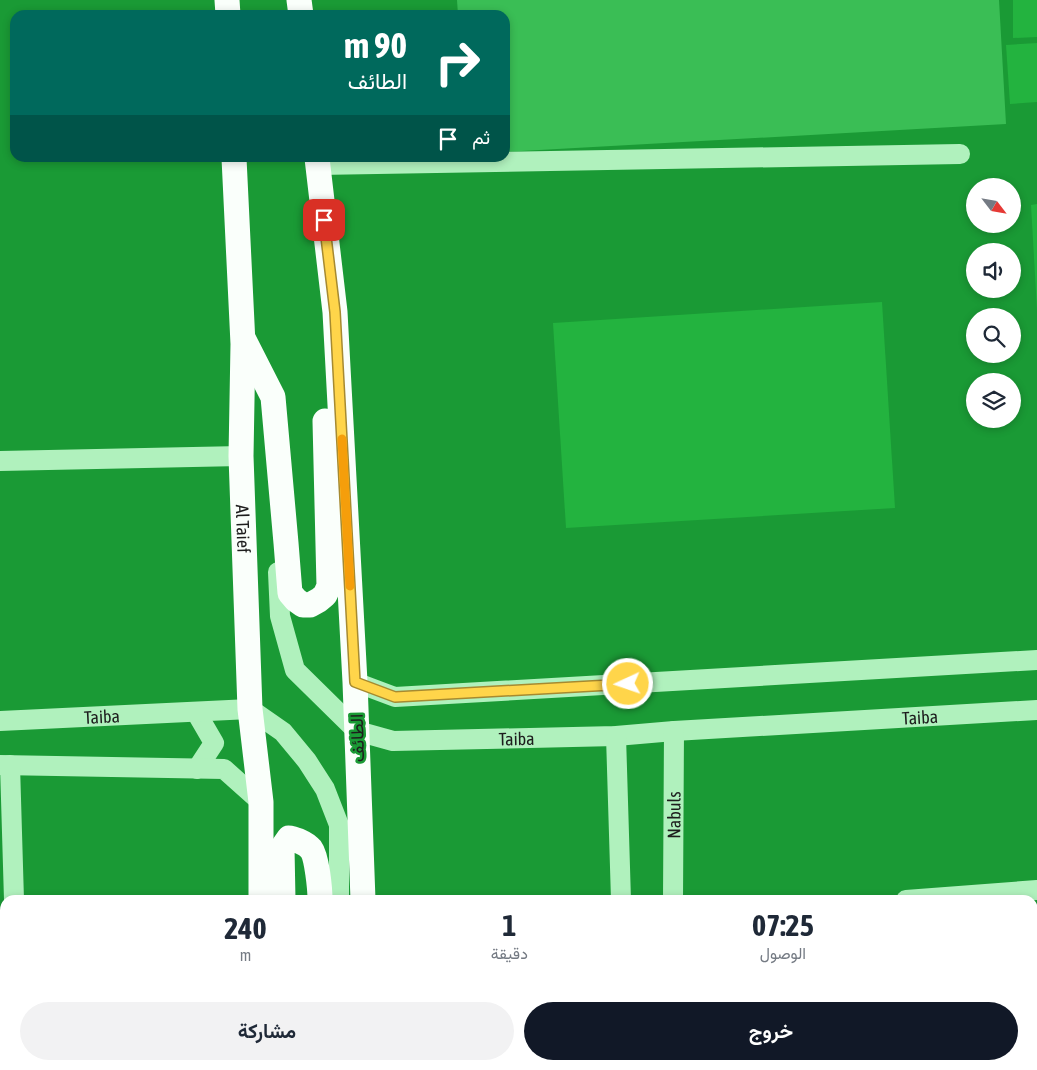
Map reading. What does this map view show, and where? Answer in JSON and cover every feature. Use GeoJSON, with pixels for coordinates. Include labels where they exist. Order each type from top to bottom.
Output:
{"type":"FeatureCollection","features":[{"type":"Feature","properties":{"kind":"main road","name":"Al Taief"},"geometry":{"type":"LineString","coordinates":[[234,162],[242,336],[241,456],[250,709],[261,802],[261,895]]}},
{"type":"Feature","properties":{"kind":"main road","name":"الطائف"},"geometry":{"type":"LineString","coordinates":[[317,162],[335,312],[355,682],[363,895]]}},
{"type":"Feature","properties":{"kind":"main road"},"geometry":{"type":"LineString","coordinates":[[242,336],[273,398],[290,593],[296,600],[310,605],[320,600],[325,595],[329,586],[324,438],[329,341],[335,312]]}},
{"type":"Feature","properties":{"kind":"main road"},"geometry":{"type":"LineString","coordinates":[[283,895],[282,848],[289,838],[311,849],[316,863],[319,895]]}},
{"type":"Feature","properties":{"kind":"street"},"geometry":{"type":"LineString","coordinates":[[510,159],[960,154]]}},
{"type":"Feature","properties":{"kind":"street","name":"Taiba"},"geometry":{"type":"LineString","coordinates":[[273,398],[280,616],[295,670],[357,730],[393,741],[616,736],[1037,710]]}},
{"type":"Feature","properties":{"kind":"street"},"geometry":{"type":"LineString","coordinates":[[0,461],[241,456]]}},
{"type":"Feature","properties":{"kind":"street"},"geometry":{"type":"LineString","coordinates":[[355,682],[395,697],[1037,660]]}},
{"type":"Feature","properties":{"kind":"street"},"geometry":{"type":"LineString","coordinates":[[250,709],[283,732],[308,761],[325,789],[339,825],[338,895]]}},
{"type":"Feature","properties":{"kind":"street","name":"Taiba"},"geometry":{"type":"LineString","coordinates":[[0,721],[250,709]]}},
{"type":"Feature","properties":{"kind":"street"},"geometry":{"type":"LineString","coordinates":[[196,712],[214,743],[197,769]]}},
{"type":"Feature","properties":{"kind":"street","name":"Nabuls"},"geometry":{"type":"LineString","coordinates":[[673,895],[674,731]]}},
{"type":"Feature","properties":{"kind":"street"},"geometry":{"type":"LineString","coordinates":[[616,736],[621,895]]}},
{"type":"Feature","properties":{"kind":"street"},"geometry":{"type":"LineString","coordinates":[[14,895],[5,765],[224,769],[261,802]]}},
{"type":"Feature","properties":{"kind":"street"},"geometry":{"type":"LineString","coordinates":[[972,895],[1037,890]]}},
{"type":"Feature","properties":{"kind":"green space"},"geometry":{"type":"Polygon","coordinates":[[[1013,0],[1037,0],[1037,37],[1013,38],[1013,0]]]}},
{"type":"Feature","properties":{"kind":"green space"},"geometry":{"type":"Polygon","coordinates":[[[1037,43],[1037,102],[1010,104],[1006,45],[1037,43]]]}},
{"type":"Feature","properties":{"kind":"green space"},"geometry":{"type":"Polygon","coordinates":[[[1037,204],[1037,310],[1031,205],[1037,204]]]}},
{"type":"Feature","properties":{"kind":"green space"},"geometry":{"type":"Polygon","coordinates":[[[882,302],[895,508],[566,528],[553,323],[882,302]]]}},
{"type":"Feature","properties":{"kind":"building"},"geometry":{"type":"Polygon","coordinates":[[[457,0],[999,0],[1006,124],[510,152],[510,10],[458,10],[457,0]]]}},
{"type":"Feature","properties":{"kind":"slow traffic"},"geometry":{"type":"LineString","coordinates":[[342,439],[350,586]]}},
{"type":"Feature","properties":{"kind":"route"},"geometry":{"type":"LineString","coordinates":[[324,220],[335,312],[355,682],[395,697],[628,684]]}}]}
